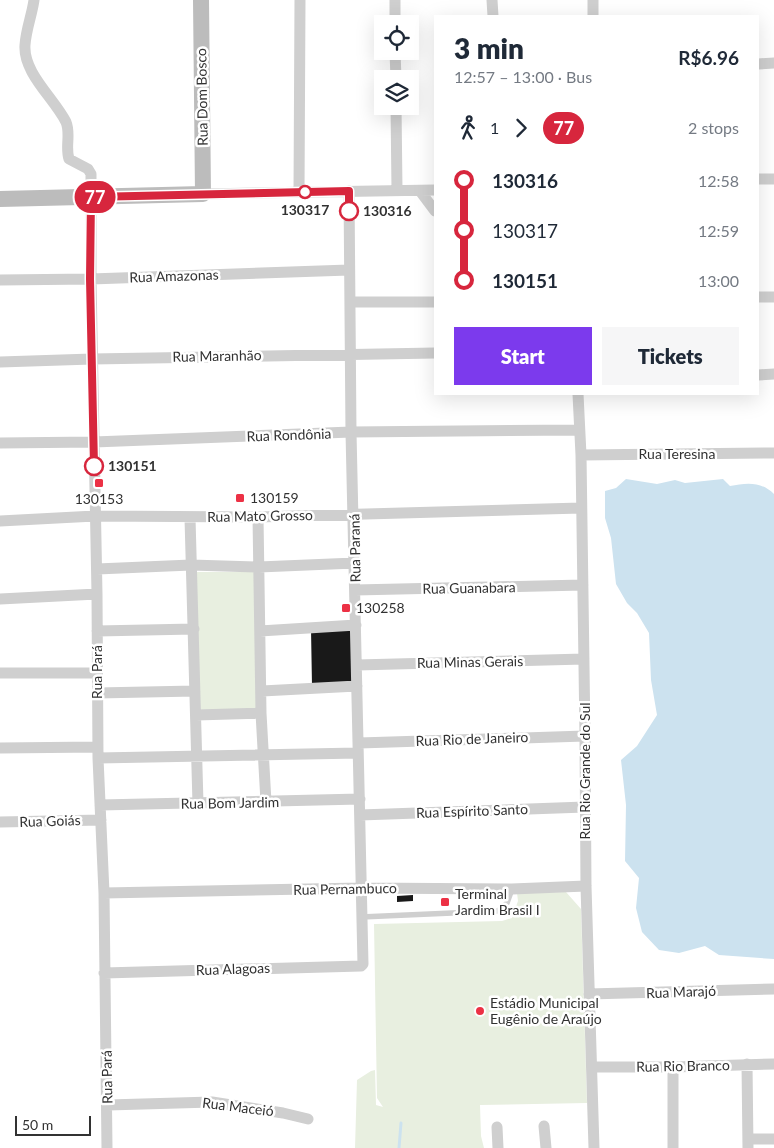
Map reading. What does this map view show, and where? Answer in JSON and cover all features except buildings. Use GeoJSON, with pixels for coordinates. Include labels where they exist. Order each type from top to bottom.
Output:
{"type":"FeatureCollection","features":[{"type":"Feature","properties":{"kind":"street","name":"Rua Pará"},"geometry":{"type":"LineString","coordinates":[[34,0],[24,47],[28,62],[42,87],[66,122],[68,131],[66,152],[69,159],[88,169],[91,174],[90,279],[97,594],[98,752],[104,893],[104,973],[108,1105],[107,1148]]}},
{"type":"Feature","properties":{"kind":"street","name":"Rua Dom Bosco"},"geometry":{"type":"LineString","coordinates":[[201,0],[203,194]]}},
{"type":"Feature","properties":{"kind":"street"},"geometry":{"type":"LineString","coordinates":[[299,192],[300,0]]}},
{"type":"Feature","properties":{"kind":"street"},"geometry":{"type":"LineString","coordinates":[[395,0],[395,15]]}},
{"type":"Feature","properties":{"kind":"street"},"geometry":{"type":"LineString","coordinates":[[492,0],[493,15]]}},
{"type":"Feature","properties":{"kind":"street"},"geometry":{"type":"LineString","coordinates":[[593,0],[593,15]]}},
{"type":"Feature","properties":{"kind":"street"},"geometry":{"type":"LineString","coordinates":[[759,64],[774,63]]}},
{"type":"Feature","properties":{"kind":"street"},"geometry":{"type":"LineString","coordinates":[[396,115],[397,190]]}},
{"type":"Feature","properties":{"kind":"street"},"geometry":{"type":"LineString","coordinates":[[759,179],[774,179]]}},
{"type":"Feature","properties":{"kind":"street"},"geometry":{"type":"LineString","coordinates":[[0,199],[434,190]]}},
{"type":"Feature","properties":{"kind":"street","name":"Rua Paraná"},"geometry":{"type":"LineString","coordinates":[[349,191],[352,354],[351,432],[363,965]]}},
{"type":"Feature","properties":{"kind":"street"},"geometry":{"type":"LineString","coordinates":[[420,191],[434,210]]}},
{"type":"Feature","properties":{"kind":"street","name":"Rua Amazonas"},"geometry":{"type":"LineString","coordinates":[[0,280],[90,279],[349,270]]}},
{"type":"Feature","properties":{"kind":"street"},"geometry":{"type":"LineString","coordinates":[[759,297],[774,297]]}},
{"type":"Feature","properties":{"kind":"street"},"geometry":{"type":"LineString","coordinates":[[351,302],[434,302]]}},
{"type":"Feature","properties":{"kind":"street","name":"Rua Maranhão"},"geometry":{"type":"LineString","coordinates":[[0,362],[434,353]]}},
{"type":"Feature","properties":{"kind":"street"},"geometry":{"type":"LineString","coordinates":[[759,375],[774,374]]}},
{"type":"Feature","properties":{"kind":"street","name":"Rua Rio Grande do Sul"},"geometry":{"type":"LineString","coordinates":[[578,395],[578,430],[581,455],[580,508],[586,736],[586,886],[594,1148]]}},
{"type":"Feature","properties":{"kind":"street","name":"Rua Rondônia"},"geometry":{"type":"LineString","coordinates":[[0,443],[94,442],[351,432],[578,430]]}},
{"type":"Feature","properties":{"kind":"street","name":"Rua Teresina"},"geometry":{"type":"LineString","coordinates":[[581,455],[774,453]]}},
{"type":"Feature","properties":{"kind":"street","name":"Rua Mato Grosso"},"geometry":{"type":"LineString","coordinates":[[0,521],[95,516],[190,518],[580,508]]}},
{"type":"Feature","properties":{"kind":"street"},"geometry":{"type":"LineString","coordinates":[[258,516],[261,713],[266,802]]}},
{"type":"Feature","properties":{"kind":"street"},"geometry":{"type":"LineString","coordinates":[[190,518],[198,804]]}},
{"type":"Feature","properties":{"kind":"street"},"geometry":{"type":"LineString","coordinates":[[96,569],[191,565],[259,567],[355,563]]}},
{"type":"Feature","properties":{"kind":"street","name":"Rua Guanabara"},"geometry":{"type":"LineString","coordinates":[[356,590],[583,585]]}},
{"type":"Feature","properties":{"kind":"street"},"geometry":{"type":"LineString","coordinates":[[0,599],[97,594]]}},
{"type":"Feature","properties":{"kind":"street"},"geometry":{"type":"LineString","coordinates":[[260,631],[356,625]]}},
{"type":"Feature","properties":{"kind":"street"},"geometry":{"type":"LineString","coordinates":[[97,631],[194,629]]}},
{"type":"Feature","properties":{"kind":"street","name":"Rua Minas Gerais"},"geometry":{"type":"LineString","coordinates":[[357,665],[584,659]]}},
{"type":"Feature","properties":{"kind":"street"},"geometry":{"type":"LineString","coordinates":[[0,673],[97,673]]}},
{"type":"Feature","properties":{"kind":"street"},"geometry":{"type":"LineString","coordinates":[[262,691],[357,686]]}},
{"type":"Feature","properties":{"kind":"street"},"geometry":{"type":"LineString","coordinates":[[98,693],[195,692]]}},
{"type":"Feature","properties":{"kind":"street"},"geometry":{"type":"LineString","coordinates":[[196,715],[261,713]]}},
{"type":"Feature","properties":{"kind":"street","name":"Rua Rio de Janeiro"},"geometry":{"type":"LineString","coordinates":[[0,748],[196,755],[264,755],[586,736]]}},
{"type":"Feature","properties":{"kind":"street","name":"Rua Bom Jardim"},"geometry":{"type":"LineString","coordinates":[[100,805],[360,799]]}},
{"type":"Feature","properties":{"kind":"street","name":"Rua Espírito Santo"},"geometry":{"type":"LineString","coordinates":[[360,815],[585,807]]}},
{"type":"Feature","properties":{"kind":"street","name":"Rua Goiás"},"geometry":{"type":"LineString","coordinates":[[0,822],[101,820]]}},
{"type":"Feature","properties":{"kind":"street","name":"Rua Pernambuco"},"geometry":{"type":"LineString","coordinates":[[104,893],[361,888],[512,889],[586,886]]}},
{"type":"Feature","properties":{"kind":"street","name":"Rua Alagoas"},"geometry":{"type":"LineString","coordinates":[[104,973],[363,965]]}},
{"type":"Feature","properties":{"kind":"street","name":"Rua Marajó"},"geometry":{"type":"LineString","coordinates":[[589,994],[774,989]]}},
{"type":"Feature","properties":{"kind":"street"},"geometry":{"type":"LineString","coordinates":[[747,1064],[748,1144],[774,1139]]}},
{"type":"Feature","properties":{"kind":"street","name":"Rua Rio Branco"},"geometry":{"type":"LineString","coordinates":[[592,1067],[774,1064]]}},
{"type":"Feature","properties":{"kind":"street"},"geometry":{"type":"LineString","coordinates":[[673,1067],[673,1148]]}},
{"type":"Feature","properties":{"kind":"street","name":"Rua Maceió"},"geometry":{"type":"LineString","coordinates":[[108,1105],[212,1102],[283,1113],[308,1119]]}},
{"type":"Feature","properties":{"kind":"street"},"geometry":{"type":"LineString","coordinates":[[544,1126],[546,1148]]}},
{"type":"Feature","properties":{"kind":"street"},"geometry":{"type":"LineString","coordinates":[[497,1127],[498,1148]]}},
{"type":"Feature","properties":{"kind":"lane"},"geometry":{"type":"LineString","coordinates":[[362,916],[498,911],[507,903],[512,889]]}},
{"type":"Feature","properties":{"kind":"green space"},"geometry":{"type":"Polygon","coordinates":[[[192,572],[255,572],[258,709],[195,713],[192,572]]]}},
{"type":"Feature","properties":{"kind":"green space","name":"Estádio Municipal Eugênio de Araújo"},"geometry":{"type":"Polygon","coordinates":[[[566,892],[581,909],[587,1103],[480,1105],[481,1136],[484,1148],[355,1148],[357,1080],[371,1071],[375,1070],[376,1105],[383,1107],[377,1098],[374,924],[502,921],[512,918],[518,901],[517,893],[566,892]]]}},
{"type":"Feature","properties":{"kind":"water"},"geometry":{"type":"Polygon","coordinates":[[[626,479],[657,484],[675,480],[685,483],[723,479],[730,486],[759,485],[774,494],[774,959],[719,955],[705,946],[679,953],[659,950],[642,932],[636,908],[639,878],[625,861],[626,805],[621,760],[637,746],[657,715],[651,680],[649,633],[616,584],[611,538],[605,518],[605,491],[616,488],[626,479]]]}},
{"type":"Feature","properties":{"kind":"waterway"},"geometry":{"type":"LineString","coordinates":[[399,1148],[401,1123]]}},
{"type":"Feature","properties":{"kind":"bus line","name":"77"},"geometry":{"type":"LineString","coordinates":[[94,466],[90,279],[91,197],[349,191],[349,211]]}},
{"type":"Feature","properties":{"kind":"place","name":"130317"},"geometry":{"type":"Point","coordinates":[305,192]}},
{"type":"Feature","properties":{"kind":"place","name":"130316"},"geometry":{"type":"Point","coordinates":[349,211]}},
{"type":"Feature","properties":{"kind":"place","name":"130151"},"geometry":{"type":"Point","coordinates":[94,466]}},
{"type":"Feature","properties":{"kind":"place","name":"130153"},"geometry":{"type":"Point","coordinates":[99,483]}},
{"type":"Feature","properties":{"kind":"place","name":"130159"},"geometry":{"type":"Point","coordinates":[240,498]}},
{"type":"Feature","properties":{"kind":"place","name":"130258"},"geometry":{"type":"Point","coordinates":[346,608]}},
{"type":"Feature","properties":{"kind":"place","name":"Terminal Jardim Brasil I"},"geometry":{"type":"Point","coordinates":[445,902]}},
{"type":"Feature","properties":{"kind":"place","name":"Estádio Municipal Eugênio de Araújo"},"geometry":{"type":"Point","coordinates":[480,1011]}}]}
